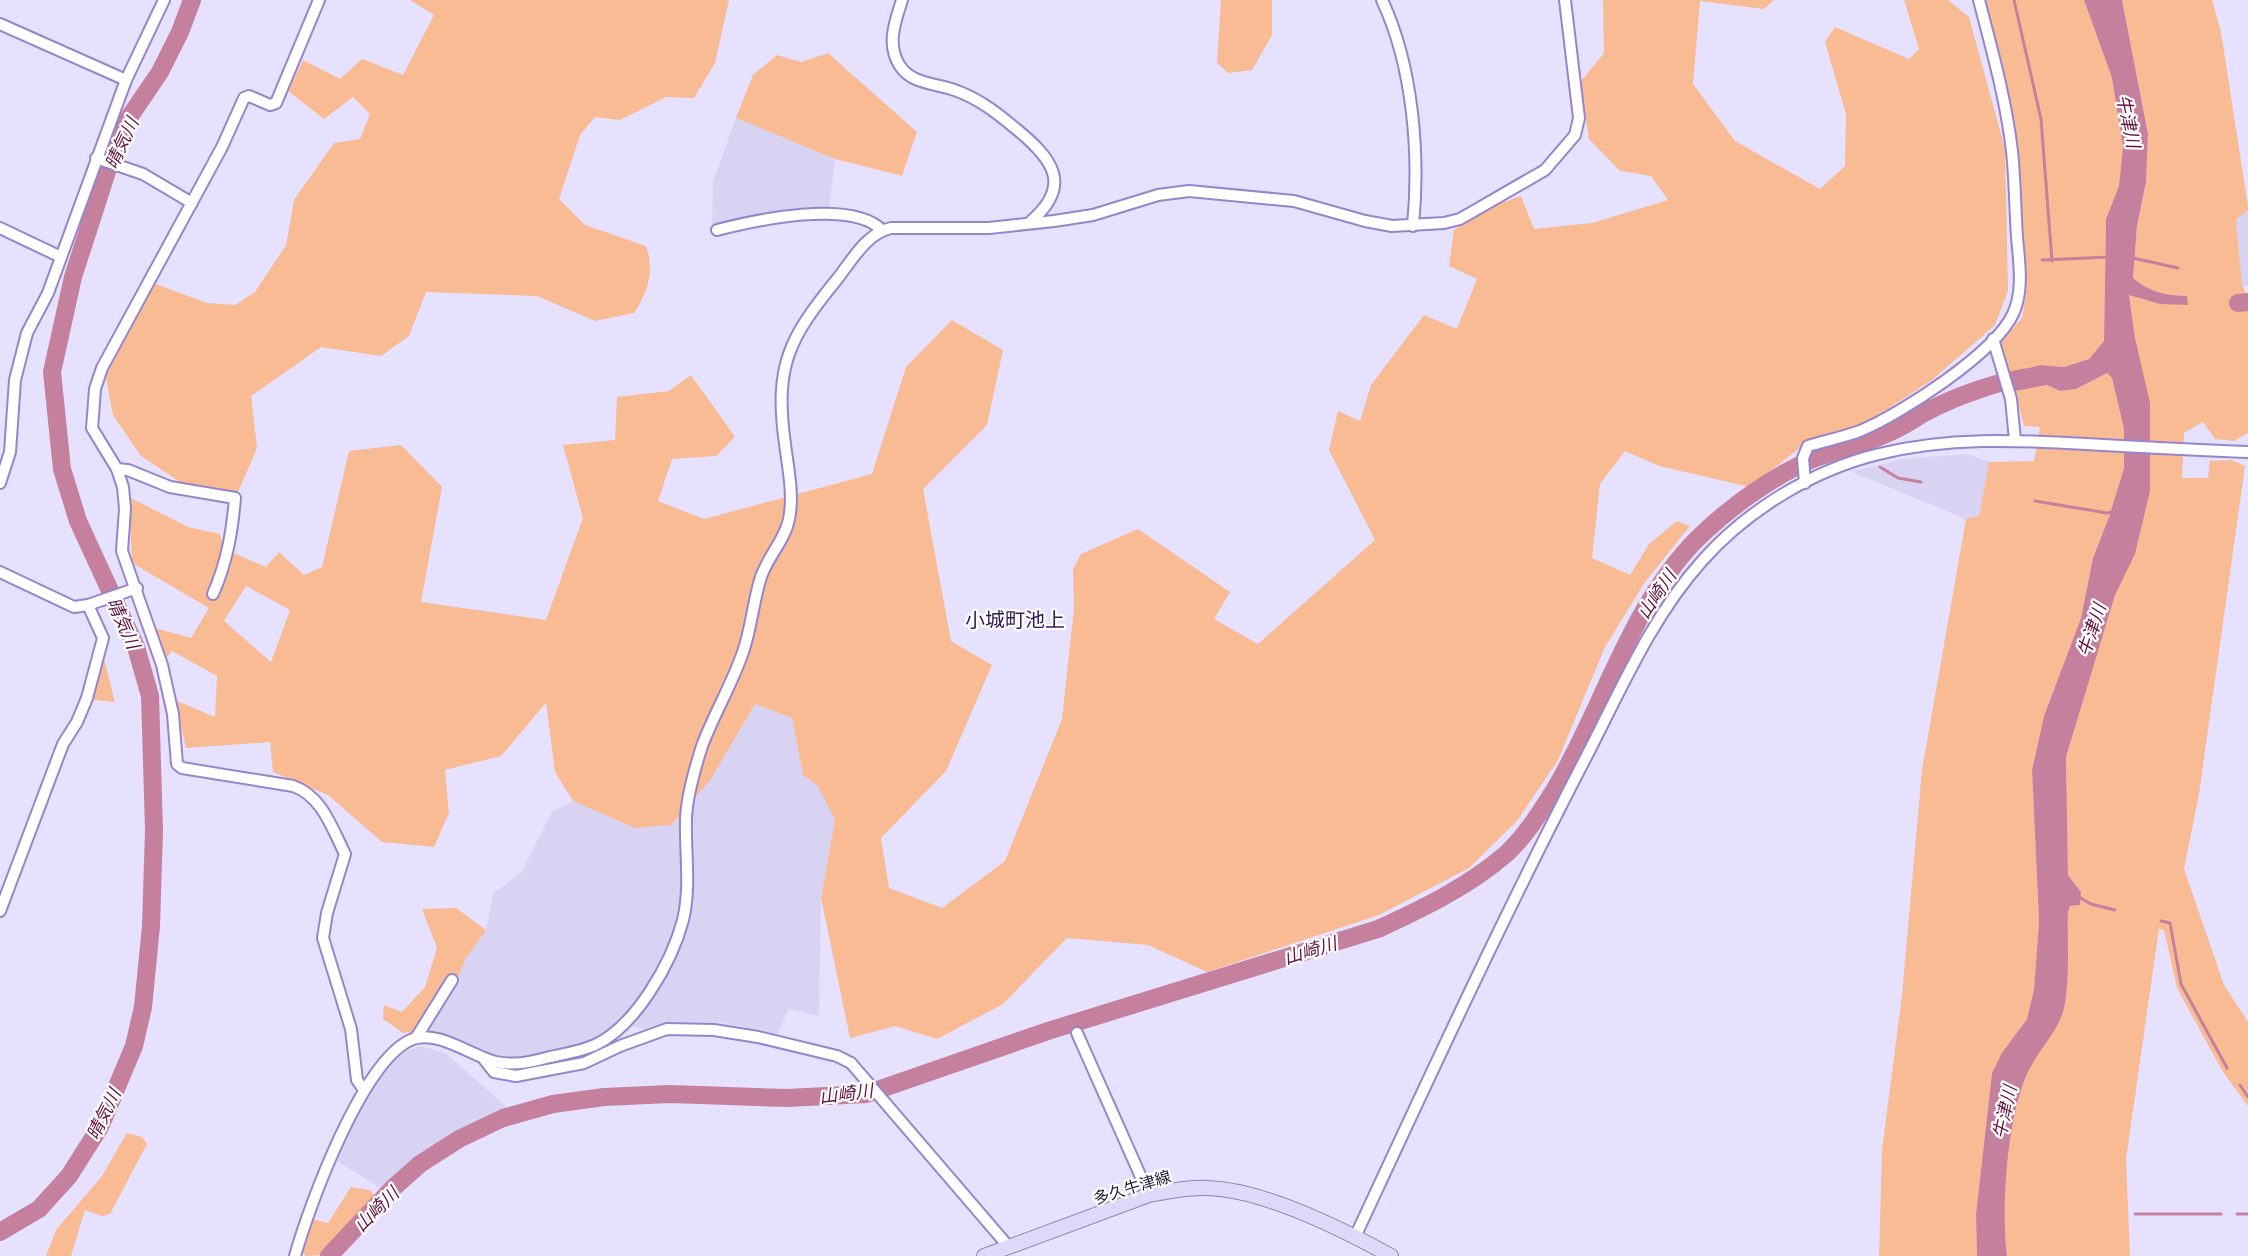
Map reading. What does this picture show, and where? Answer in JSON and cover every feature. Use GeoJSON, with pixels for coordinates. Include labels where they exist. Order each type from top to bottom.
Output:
{"type":"FeatureCollection","features":[{"type":"Feature","properties":{"kind":"main road","name":"多久牛津線"},"geometry":{"type":"LineString","coordinates":[[984,1256],[1149,1196],[1177,1189],[1208,1188],[1237,1191],[1266,1199],[1355,1237],[1392,1256]]}},
{"type":"Feature","properties":{"kind":"street"},"geometry":{"type":"LineString","coordinates":[[0,483],[10,452],[15,380],[27,333],[48,293],[126,80],[164,0]]}},
{"type":"Feature","properties":{"kind":"street"},"geometry":{"type":"LineString","coordinates":[[320,0],[276,103],[270,105],[249,96],[244,98],[192,203],[102,368],[94,389],[92,428],[117,469],[123,488],[125,509],[122,551],[137,588],[168,690],[177,764],[182,768],[303,789],[323,810],[345,854],[331,896],[323,938],[351,1029],[357,1080],[364,1090]]}},
{"type":"Feature","properties":{"kind":"street"},"geometry":{"type":"LineString","coordinates":[[902,0],[892,38],[893,53],[906,74],[917,80],[955,90],[980,102],[1028,138],[1049,161],[1053,170],[1053,190],[1044,210],[1029,222]]}},
{"type":"Feature","properties":{"kind":"street"},"geometry":{"type":"LineString","coordinates":[[1382,0],[1401,50],[1408,96],[1418,180],[1413,226]]}},
{"type":"Feature","properties":{"kind":"street"},"geometry":{"type":"LineString","coordinates":[[717,230],[746,223],[837,214],[867,219],[882,230],[989,228],[1093,215],[1158,195],[1189,191],[1294,201],[1365,221],[1413,226],[1460,219],[1532,180],[1557,159],[1575,135],[1579,122],[1565,0]]}},
{"type":"Feature","properties":{"kind":"street"},"geometry":{"type":"LineString","coordinates":[[1804,478],[1803,458],[1808,446],[1859,431],[1895,414],[1934,388],[1994,339],[2014,312],[2019,295],[2019,268],[2012,152],[2003,99],[1979,0]]}},
{"type":"Feature","properties":{"kind":"street"},"geometry":{"type":"LineString","coordinates":[[0,24],[126,80]]}},
{"type":"Feature","properties":{"kind":"street"},"geometry":{"type":"LineString","coordinates":[[96,158],[144,174],[192,203]]}},
{"type":"Feature","properties":{"kind":"street"},"geometry":{"type":"LineString","coordinates":[[0,228],[61,257]]}},
{"type":"Feature","properties":{"kind":"street"},"geometry":{"type":"LineString","coordinates":[[416,1038],[441,1041],[483,1058],[511,1065],[524,1064],[595,1045],[624,1024],[649,993],[669,957],[683,921],[688,894],[686,817],[702,746],[743,654],[760,579],[789,521],[789,477],[780,395],[784,365],[798,331],[809,314],[861,249],[882,230]]}},
{"type":"Feature","properties":{"kind":"street"},"geometry":{"type":"LineString","coordinates":[[1994,339],[2011,399],[2015,440]]}},
{"type":"Feature","properties":{"kind":"street"},"geometry":{"type":"LineString","coordinates":[[1355,1237],[1478,971],[1656,625],[1682,585],[1735,528],[1804,478],[1864,458],[1916,446],[1967,440],[2015,440],[2248,452]]}},
{"type":"Feature","properties":{"kind":"street"},"geometry":{"type":"LineString","coordinates":[[117,469],[128,470],[170,486],[235,498],[231,537],[224,570],[213,594]]}},
{"type":"Feature","properties":{"kind":"street"},"geometry":{"type":"LineString","coordinates":[[0,572],[74,607],[88,605],[137,588]]}},
{"type":"Feature","properties":{"kind":"street"},"geometry":{"type":"LineString","coordinates":[[0,911],[63,744],[87,698],[103,638],[88,605]]}},
{"type":"Feature","properties":{"kind":"street"},"geometry":{"type":"LineString","coordinates":[[295,1256],[318,1190],[364,1090],[396,1050],[416,1038],[452,980]]}},
{"type":"Feature","properties":{"kind":"street"},"geometry":{"type":"LineString","coordinates":[[483,1058],[494,1072],[516,1076],[584,1063],[667,1029],[714,1030],[758,1036],[845,1059],[885,1101],[1002,1236],[1008,1246]]}},
{"type":"Feature","properties":{"kind":"street"},"geometry":{"type":"LineString","coordinates":[[1077,1033],[1149,1196]]}},
{"type":"Feature","properties":{"kind":"shaded area"},"geometry":{"type":"Polygon","coordinates":[[[410,0],[729,0],[715,63],[694,98],[666,97],[620,120],[595,117],[580,135],[559,199],[585,225],[646,246],[650,272],[643,297],[634,313],[595,321],[537,296],[426,292],[409,336],[381,356],[321,347],[251,396],[257,448],[238,492],[180,482],[141,456],[113,415],[105,373],[153,283],[207,303],[235,305],[255,292],[286,245],[294,200],[334,143],[360,139],[370,114],[353,97],[324,119],[288,91],[303,60],[340,79],[362,59],[403,75],[434,15],[410,0]]]}},
{"type":"Feature","properties":{"kind":"shaded area"},"geometry":{"type":"Polygon","coordinates":[[[1221,0],[1272,0],[1272,35],[1252,70],[1228,73],[1217,63],[1221,0]]]}},
{"type":"Feature","properties":{"kind":"shaded area"},"geometry":{"type":"Polygon","coordinates":[[[1603,0],[1774,0],[1764,9],[1700,1],[1693,84],[1735,141],[1820,189],[1845,166],[1846,114],[1825,42],[1835,27],[1909,59],[1919,49],[1904,0],[1948,0],[1969,17],[2005,149],[2008,291],[1995,325],[1932,380],[1869,421],[1802,446],[1750,487],[1659,466],[1625,451],[1600,484],[1592,558],[1630,575],[1649,544],[1677,521],[1690,526],[1645,582],[1605,647],[1558,760],[1517,821],[1469,868],[1379,915],[1207,972],[1148,945],[1067,938],[1003,1004],[937,1039],[895,1026],[850,1038],[821,898],[835,820],[818,786],[803,775],[792,718],[755,704],[711,779],[671,825],[635,828],[573,801],[555,772],[546,703],[501,756],[445,770],[449,813],[434,847],[382,842],[328,795],[273,772],[270,742],[186,748],[175,700],[215,717],[217,676],[172,651],[164,661],[151,627],[191,638],[209,608],[132,563],[129,497],[188,527],[220,534],[224,549],[266,567],[279,552],[304,575],[322,567],[349,451],[401,445],[442,487],[421,602],[546,620],[583,518],[563,445],[615,440],[617,397],[669,391],[691,375],[735,437],[716,456],[672,459],[658,501],[704,519],[872,474],[906,367],[952,320],[1003,350],[987,425],[923,489],[951,641],[992,665],[946,771],[881,838],[889,888],[942,908],[1005,861],[1062,719],[1074,608],[1073,569],[1081,554],[1138,529],[1230,592],[1214,619],[1258,644],[1375,540],[1329,450],[1338,411],[1360,421],[1371,385],[1424,315],[1457,329],[1477,279],[1449,266],[1454,230],[1481,210],[1521,196],[1534,229],[1592,223],[1668,200],[1651,176],[1620,171],[1589,139],[1580,82],[1604,53],[1603,0]],[[246,586],[224,621],[271,662],[290,610],[246,586]]]}},
{"type":"Feature","properties":{"kind":"shaded area"},"geometry":{"type":"Polygon","coordinates":[[[1984,0],[2084,0],[2112,78],[2123,147],[2119,186],[2106,219],[2104,341],[2089,359],[2064,367],[2040,365],[2010,374],[2000,343],[2022,318],[2026,294],[2015,121],[1984,0]]]}},
{"type":"Feature","properties":{"kind":"shaded area"},"geometry":{"type":"Polygon","coordinates":[[[2122,0],[2212,0],[2221,32],[2248,206],[2248,211],[2236,219],[2242,285],[2248,297],[2248,433],[2234,441],[2215,439],[2203,422],[2184,433],[2182,478],[2208,478],[2210,461],[2232,460],[2245,466],[2199,794],[2184,869],[2224,985],[2248,1022],[2248,1106],[2223,1072],[2177,988],[2164,930],[2159,929],[2126,1159],[2130,1256],[2007,1256],[2005,1188],[2015,1113],[2028,1072],[2063,1013],[2067,981],[2068,912],[2070,906],[2080,905],[2081,892],[2068,875],[2066,757],[2115,594],[2135,554],[2135,338],[2129,294],[2146,300],[2187,296],[2158,292],[2133,278],[2137,226],[2146,182],[2148,134],[2122,0]]]}},
{"type":"Feature","properties":{"kind":"shaded area"},"geometry":{"type":"Polygon","coordinates":[[[828,53],[917,132],[902,176],[835,159],[736,118],[753,75],[777,55],[801,62],[828,53]]]}},
{"type":"Feature","properties":{"kind":"shaded area"},"geometry":{"type":"Polygon","coordinates":[[[736,118],[835,159],[829,209],[712,228],[713,182],[736,118]]]}},
{"type":"Feature","properties":{"kind":"shaded area"},"geometry":{"type":"Polygon","coordinates":[[[2248,211],[2248,286],[2242,286],[2236,219],[2248,211]]]}},
{"type":"Feature","properties":{"kind":"shaded area"},"geometry":{"type":"Polygon","coordinates":[[[2107,373],[2112,378],[2124,429],[2124,468],[2093,558],[2081,618],[2044,716],[2032,770],[2039,921],[2034,990],[2027,1019],[1992,1073],[1976,1214],[1977,1256],[1879,1256],[1882,1150],[1902,995],[1922,770],[1966,519],[1979,516],[1989,462],[2034,461],[2040,427],[2024,426],[2015,391],[2047,385],[2060,391],[2076,389],[2107,373]]]}},
{"type":"Feature","properties":{"kind":"shaded area"},"geometry":{"type":"Polygon","coordinates":[[[1966,454],[1989,462],[1979,516],[1966,519],[1852,472],[1903,459],[1966,454]]]}},
{"type":"Feature","properties":{"kind":"shaded area"},"geometry":{"type":"Polygon","coordinates":[[[99,639],[115,702],[84,699],[99,639]]]}},
{"type":"Feature","properties":{"kind":"shaded area"},"geometry":{"type":"Polygon","coordinates":[[[755,704],[792,718],[803,775],[818,786],[835,820],[821,898],[819,1016],[789,1009],[777,1034],[725,1023],[675,1022],[643,1029],[621,1022],[598,1038],[529,1058],[504,1059],[425,1031],[451,993],[466,958],[486,930],[493,894],[521,873],[552,812],[573,801],[635,828],[711,779],[755,704]]]}},
{"type":"Feature","properties":{"kind":"shaded area"},"geometry":{"type":"Polygon","coordinates":[[[456,908],[486,930],[466,958],[451,993],[425,1031],[403,1033],[383,1019],[384,1005],[402,1012],[425,987],[437,948],[422,909],[456,908]]]}},
{"type":"Feature","properties":{"kind":"shaded area"},"geometry":{"type":"Polygon","coordinates":[[[420,1046],[445,1053],[509,1109],[453,1134],[409,1163],[382,1189],[337,1161],[361,1100],[395,1057],[420,1046]]]}},
{"type":"Feature","properties":{"kind":"shaded area"},"geometry":{"type":"Polygon","coordinates":[[[127,1133],[142,1137],[147,1144],[110,1214],[102,1216],[85,1210],[71,1256],[46,1256],[56,1230],[102,1176],[127,1133]]]}},
{"type":"Feature","properties":{"kind":"shaded area"},"geometry":{"type":"Polygon","coordinates":[[[351,1187],[370,1190],[378,1200],[324,1255],[306,1256],[302,1252],[312,1219],[328,1223],[351,1187]]]}},
{"type":"Feature","properties":{"kind":"water","name":"牛津川"},"geometry":{"type":"Polygon","coordinates":[[[2084,0],[2122,0],[2148,134],[2146,182],[2137,226],[2133,278],[2158,292],[2187,296],[2188,305],[2160,304],[2129,295],[2135,338],[2150,403],[2150,491],[2135,554],[2115,595],[2066,757],[2068,875],[2081,892],[2080,905],[2070,906],[2068,912],[2067,992],[2063,1013],[2028,1072],[2015,1113],[2005,1188],[2007,1256],[1977,1256],[1976,1214],[1992,1073],[2002,1053],[2027,1019],[2034,990],[2039,921],[2032,770],[2044,716],[2081,618],[2093,558],[2124,468],[2124,429],[2112,378],[2107,373],[2076,389],[2060,391],[2047,385],[2015,391],[2010,374],[2040,365],[2064,367],[2089,359],[2104,341],[2106,219],[2119,186],[2123,147],[2112,78],[2084,0]]]}},
{"type":"Feature","properties":{"kind":"waterway","name":"晴気川"},"geometry":{"type":"LineString","coordinates":[[0,1232],[39,1209],[69,1176],[100,1127],[134,1046],[143,1007],[151,926],[154,830],[150,696],[136,647],[78,521],[62,469],[52,372],[73,277],[114,150],[126,122],[160,72],[180,32],[192,0]]}},
{"type":"Feature","properties":{"kind":"waterway"},"geometry":{"type":"LineString","coordinates":[[2014,0],[2041,119],[2052,261]]}},
{"type":"Feature","properties":{"kind":"waterway"},"geometry":{"type":"LineString","coordinates":[[2042,260],[2109,257]]}},
{"type":"Feature","properties":{"kind":"waterway"},"geometry":{"type":"LineString","coordinates":[[2133,258],[2178,268]]}},
{"type":"Feature","properties":{"kind":"waterway"},"geometry":{"type":"LineString","coordinates":[[2238,303],[2248,302]]}},
{"type":"Feature","properties":{"kind":"waterway","name":"山崎川"},"geometry":{"type":"LineString","coordinates":[[329,1256],[393,1188],[420,1164],[459,1139],[503,1118],[553,1104],[604,1097],[670,1094],[787,1098],[866,1094],[1048,1031],[1378,929],[1428,905],[1461,887],[1492,866],[1527,831],[1572,758],[1635,626],[1653,595],[1674,565],[1711,526],[1754,492],[1802,464],[1886,434],[1965,394],[1995,384],[2037,376]]}},
{"type":"Feature","properties":{"kind":"waterway"},"geometry":{"type":"LineString","coordinates":[[1880,467],[1898,478],[1921,482]]}},
{"type":"Feature","properties":{"kind":"waterway"},"geometry":{"type":"LineString","coordinates":[[2035,501],[2112,512]]}},
{"type":"Feature","properties":{"kind":"waterway"},"geometry":{"type":"LineString","coordinates":[[2077,896],[2091,904],[2115,910]]}},
{"type":"Feature","properties":{"kind":"waterway"},"geometry":{"type":"LineString","coordinates":[[2161,921],[2170,923],[2181,984],[2227,1068]]}},
{"type":"Feature","properties":{"kind":"waterway"},"geometry":{"type":"LineString","coordinates":[[2240,1085],[2248,1097]]}},
{"type":"Feature","properties":{"kind":"waterway"},"geometry":{"type":"LineString","coordinates":[[2135,1214],[2221,1214]]}},
{"type":"Feature","properties":{"kind":"waterway"},"geometry":{"type":"LineString","coordinates":[[2237,1214],[2248,1214]]}},
{"type":"Feature","properties":{"kind":"district","name":"小城町池上"},"geometry":{"type":"Point","coordinates":[1015,619]}}]}
